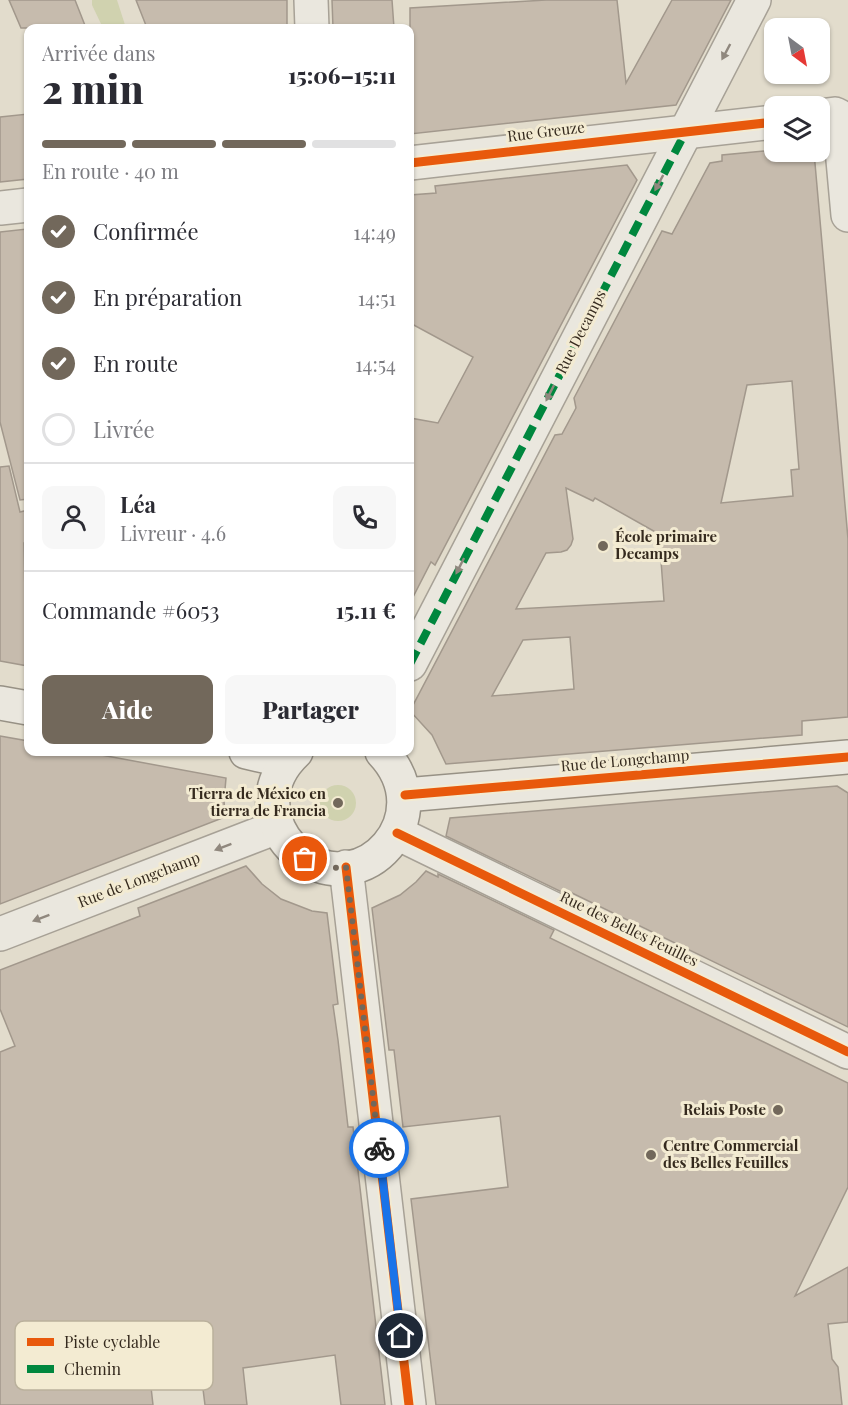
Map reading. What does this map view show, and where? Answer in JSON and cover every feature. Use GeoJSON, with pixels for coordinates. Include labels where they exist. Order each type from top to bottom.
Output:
{"type":"FeatureCollection","features":[{"type":"Feature","properties":{"kind":"street"},"geometry":{"type":"LineString","coordinates":[[311,0],[312,24]]}},
{"type":"Feature","properties":{"kind":"street","name":"Rue Decamps"},"geometry":{"type":"LineString","coordinates":[[414,656],[753,0]]}},
{"type":"Feature","properties":{"kind":"street"},"geometry":{"type":"LineString","coordinates":[[830,115],[835,114],[840,118],[848,215]]}},
{"type":"Feature","properties":{"kind":"street","name":"Rue Greuze"},"geometry":{"type":"LineString","coordinates":[[414,163],[764,123]]}},
{"type":"Feature","properties":{"kind":"street"},"geometry":{"type":"LineString","coordinates":[[0,208],[24,205]]}},
{"type":"Feature","properties":{"kind":"street"},"geometry":{"type":"LineString","coordinates":[[0,703],[24,707]]}},
{"type":"Feature","properties":{"kind":"street"},"geometry":{"type":"LineString","coordinates":[[291,756],[278,776],[273,793],[273,810],[277,827],[284,839],[305,859],[332,868],[362,864],[388,846],[397,833],[404,815],[405,795],[401,779],[386,756]]}},
{"type":"Feature","properties":{"kind":"street","name":"Rue de Longchamp"},"geometry":{"type":"LineString","coordinates":[[405,795],[848,756]]}},
{"type":"Feature","properties":{"kind":"street","name":"Rue de Longchamp"},"geometry":{"type":"LineString","coordinates":[[0,934],[277,827]]}},
{"type":"Feature","properties":{"kind":"street","name":"Rue des Belles Feuilles"},"geometry":{"type":"LineString","coordinates":[[397,833],[848,1052]]}},
{"type":"Feature","properties":{"kind":"street"},"geometry":{"type":"LineString","coordinates":[[346,867],[409,1405]]}},
{"type":"Feature","properties":{"kind":"green space"},"geometry":{"type":"Polygon","coordinates":[[[92,0],[117,0],[125,24],[101,24],[92,0]]]}},
{"type":"Feature","properties":{"kind":"green space"},"geometry":{"type":"Polygon","coordinates":[[[338,785],[351,790],[356,803],[351,816],[338,821],[325,816],[320,803],[325,790],[338,785]]]}},
{"type":"Feature","properties":{"kind":"building"},"geometry":{"type":"Polygon","coordinates":[[[9,0],[75,0],[84,24],[24,24],[24,28],[21,28],[9,0]]]}},
{"type":"Feature","properties":{"kind":"building"},"geometry":{"type":"Polygon","coordinates":[[[136,0],[287,0],[287,24],[145,24],[136,0]]]}},
{"type":"Feature","properties":{"kind":"building"},"geometry":{"type":"Polygon","coordinates":[[[332,0],[392,0],[394,24],[333,24],[332,0]]]}},
{"type":"Feature","properties":{"kind":"building"},"geometry":{"type":"Polygon","coordinates":[[[546,0],[617,0],[626,83],[672,0],[731,0],[676,105],[414,134],[414,24],[410,24],[410,8],[546,0]]]}},
{"type":"Feature","properties":{"kind":"building"},"geometry":{"type":"Polygon","coordinates":[[[24,114],[24,179],[0,182],[0,117],[24,114]]]}},
{"type":"Feature","properties":{"kind":"building"},"geometry":{"type":"Polygon","coordinates":[[[764,151],[764,162],[815,162],[848,539],[848,717],[802,721],[802,735],[446,764],[432,735],[414,715],[414,703],[555,435],[562,434],[576,408],[574,398],[662,231],[672,234],[710,163],[722,161],[722,155],[764,151]],[[792,381],[747,385],[721,503],[793,496],[791,470],[799,469],[792,381]],[[566,488],[573,539],[571,545],[567,550],[561,552],[546,553],[516,609],[664,601],[659,534],[595,498],[593,501],[566,488]],[[570,637],[523,640],[492,696],[574,689],[570,637]]]}},
{"type":"Feature","properties":{"kind":"building"},"geometry":{"type":"Polygon","coordinates":[[[627,165],[637,180],[435,565],[431,562],[414,595],[414,419],[438,423],[473,357],[414,325],[414,195],[436,193],[435,186],[627,165]]]}},
{"type":"Feature","properties":{"kind":"building"},"geometry":{"type":"Polygon","coordinates":[[[24,229],[24,500],[20,500],[0,422],[0,232],[24,229]]]}},
{"type":"Feature","properties":{"kind":"building"},"geometry":{"type":"Polygon","coordinates":[[[9,466],[20,512],[24,511],[24,665],[0,661],[0,467],[9,466]]]}},
{"type":"Feature","properties":{"kind":"building"},"geometry":{"type":"Polygon","coordinates":[[[0,736],[24,740],[24,756],[107,756],[226,778],[225,817],[0,904],[0,736]]]}},
{"type":"Feature","properties":{"kind":"building"},"geometry":{"type":"Polygon","coordinates":[[[837,786],[848,793],[848,1027],[572,893],[570,896],[446,836],[450,818],[837,786]]]}},
{"type":"Feature","properties":{"kind":"building"},"geometry":{"type":"Polygon","coordinates":[[[246,866],[262,884],[281,899],[312,911],[327,913],[338,1004],[333,1005],[348,1127],[353,1127],[385,1405],[341,1405],[335,1355],[243,1368],[247,1405],[205,1405],[203,1390],[213,1390],[213,1321],[15,1321],[15,1390],[151,1390],[153,1405],[0,1405],[0,1052],[15,1046],[0,1009],[0,970],[140,916],[138,908],[246,866]]]}},
{"type":"Feature","properties":{"kind":"building","name":"Centre Commercial des Belles Feuilles"},"geometry":{"type":"Polygon","coordinates":[[[426,871],[438,877],[438,874],[554,930],[550,938],[848,1083],[848,1187],[795,1296],[848,1267],[848,1322],[828,1324],[832,1359],[838,1367],[842,1405],[436,1405],[411,1199],[508,1187],[500,1116],[403,1127],[394,1050],[389,1050],[372,908],[400,895],[426,871]]]}},
{"type":"Feature","properties":{"kind":"marked path"},"geometry":{"type":"LineString","coordinates":[[414,656],[686,131]]}},
{"type":"Feature","properties":{"kind":"cycle path"},"geometry":{"type":"LineString","coordinates":[[414,163],[764,123]]}},
{"type":"Feature","properties":{"kind":"cycle path"},"geometry":{"type":"LineString","coordinates":[[405,795],[848,757]]}},
{"type":"Feature","properties":{"kind":"cycle path"},"geometry":{"type":"LineString","coordinates":[[397,833],[848,1052]]}},
{"type":"Feature","properties":{"kind":"cycle path"},"geometry":{"type":"LineString","coordinates":[[346,867],[409,1405]]}},
{"type":"Feature","properties":{"kind":"way so far"},"geometry":{"type":"LineString","coordinates":[[305,859],[332,868],[346,867],[379,1148]]}},
{"type":"Feature","properties":{"kind":"place","name":"École primaire Decamps"},"geometry":{"type":"Point","coordinates":[603,546]}},
{"type":"Feature","properties":{"kind":"place","name":"Tierra de México en tierra de Francia"},"geometry":{"type":"Point","coordinates":[338,803]}},
{"type":"Feature","properties":{"kind":"place","name":"Relais Poste"},"geometry":{"type":"Point","coordinates":[778,1110]}},
{"type":"Feature","properties":{"kind":"place","name":"Centre Commercial des Belles Feuilles"},"geometry":{"type":"Point","coordinates":[651,1155]}},
{"type":"Feature","properties":{"kind":"route"},"geometry":{"type":"LineString","coordinates":[[379,1148],[401,1336]]}}]}
